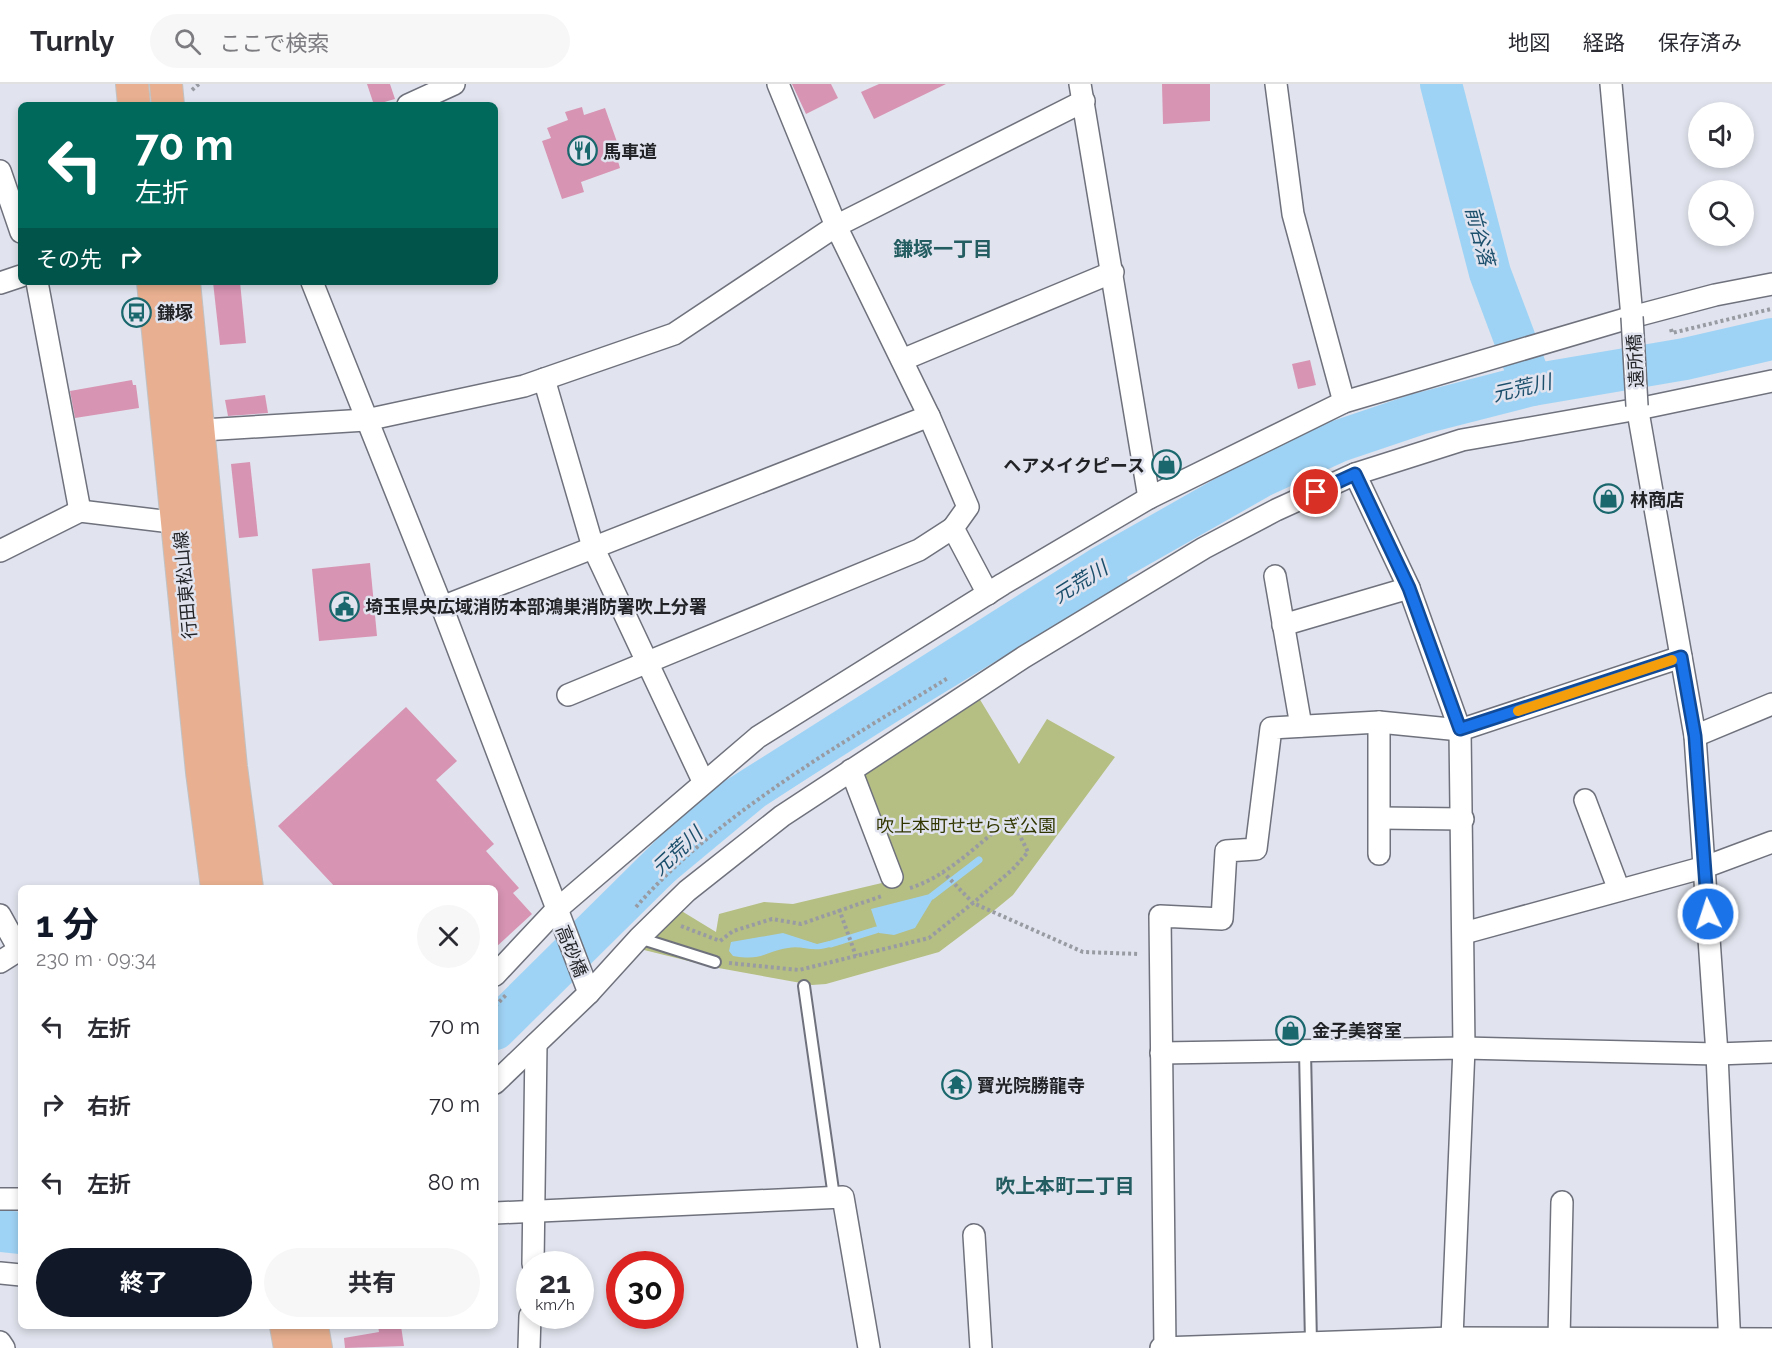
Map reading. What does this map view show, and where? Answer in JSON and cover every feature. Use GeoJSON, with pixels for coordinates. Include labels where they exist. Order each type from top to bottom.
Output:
{"type":"FeatureCollection","features":[{"type":"Feature","properties":{"kind":"main road"},"geometry":{"type":"LineString","coordinates":[[132,84],[134,102]]}},
{"type":"Feature","properties":{"kind":"main road"},"geometry":{"type":"LineString","coordinates":[[166,84],[168,102]]}},
{"type":"Feature","properties":{"kind":"main road","name":"行田東松山線"},"geometry":{"type":"LineString","coordinates":[[154,285],[183,432],[193,524],[231,767],[247,885]]}},
{"type":"Feature","properties":{"kind":"main road","name":"行田東松山線"},"geometry":{"type":"LineString","coordinates":[[183,432],[184,285]]}},
{"type":"Feature","properties":{"kind":"main road","name":"行田東松山線"},"geometry":{"type":"LineString","coordinates":[[193,524],[202,772],[217,885]]}},
{"type":"Feature","properties":{"kind":"main road"},"geometry":{"type":"LineString","coordinates":[[287,1329],[290,1348]]}},
{"type":"Feature","properties":{"kind":"main road"},"geometry":{"type":"LineString","coordinates":[[313,1329],[316,1348]]}},
{"type":"Feature","properties":{"kind":"street"},"geometry":{"type":"LineString","coordinates":[[415,102],[454,84]]}},
{"type":"Feature","properties":{"kind":"street"},"geometry":{"type":"LineString","coordinates":[[568,695],[646,660],[919,550],[953,528],[968,507],[929,416],[836,226],[778,84]]}},
{"type":"Feature","properties":{"kind":"street"},"geometry":{"type":"LineString","coordinates":[[1276,84],[1293,214],[1344,402]]}},
{"type":"Feature","properties":{"kind":"street","name":"遠所橋"},"geometry":{"type":"LineString","coordinates":[[1611,84],[1638,408],[1695,736],[1717,1054],[1730,1345]]}},
{"type":"Feature","properties":{"kind":"street"},"geometry":{"type":"LineString","coordinates":[[183,432],[366,420],[524,386],[674,334],[836,226],[1082,93],[1149,498]]}},
{"type":"Feature","properties":{"kind":"street"},"geometry":{"type":"LineString","coordinates":[[0,171],[18,223]]}},
{"type":"Feature","properties":{"kind":"street"},"geometry":{"type":"LineString","coordinates":[[902,360],[1113,272]]}},
{"type":"Feature","properties":{"kind":"street"},"geometry":{"type":"LineString","coordinates":[[0,283],[18,277]]}},
{"type":"Feature","properties":{"kind":"street"},"geometry":{"type":"LineString","coordinates":[[498,972],[556,910],[758,737],[988,594],[1149,498],[1344,402],[1632,316],[1715,295],[1772,284]]}},
{"type":"Feature","properties":{"kind":"street"},"geometry":{"type":"LineString","coordinates":[[38,285],[80,511]]}},
{"type":"Feature","properties":{"kind":"street","name":"高砂橋"},"geometry":{"type":"LineString","coordinates":[[313,285],[442,607],[589,993]]}},
{"type":"Feature","properties":{"kind":"street"},"geometry":{"type":"LineString","coordinates":[[544,380],[593,547],[703,782]]}},
{"type":"Feature","properties":{"kind":"street"},"geometry":{"type":"LineString","coordinates":[[498,1080],[589,993],[639,938],[687,891],[782,816],[1024,657],[1204,548],[1276,510],[1355,474],[1462,441],[1772,381]]}},
{"type":"Feature","properties":{"kind":"street"},"geometry":{"type":"LineString","coordinates":[[442,607],[929,416]]}},
{"type":"Feature","properties":{"kind":"street"},"geometry":{"type":"LineString","coordinates":[[1355,474],[1409,588],[1460,729],[1463,819],[1464,1048],[1457,1342]]}},
{"type":"Feature","properties":{"kind":"street"},"geometry":{"type":"LineString","coordinates":[[0,551],[80,511],[193,524]]}},
{"type":"Feature","properties":{"kind":"street"},"geometry":{"type":"LineString","coordinates":[[953,528],[988,594]]}},
{"type":"Feature","properties":{"kind":"street"},"geometry":{"type":"LineString","coordinates":[[1275,576],[1301,726]]}},
{"type":"Feature","properties":{"kind":"street"},"geometry":{"type":"LineString","coordinates":[[1283,625],[1409,588]]}},
{"type":"Feature","properties":{"kind":"street"},"geometry":{"type":"LineString","coordinates":[[1681,657],[1460,729],[1379,722],[1271,728],[1256,849],[1226,851],[1222,919],[1160,916],[1164,1348],[1559,1339],[1730,1345],[1772,1339]]}},
{"type":"Feature","properties":{"kind":"street"},"geometry":{"type":"LineString","coordinates":[[1695,736],[1772,704]]}},
{"type":"Feature","properties":{"kind":"street"},"geometry":{"type":"LineString","coordinates":[[1379,722],[1379,854]]}},
{"type":"Feature","properties":{"kind":"street"},"geometry":{"type":"LineString","coordinates":[[851,771],[895,885]]}},
{"type":"Feature","properties":{"kind":"street"},"geometry":{"type":"LineString","coordinates":[[1585,800],[1619,890]]}},
{"type":"Feature","properties":{"kind":"street"},"geometry":{"type":"LineString","coordinates":[[1380,818],[1463,819]]}},
{"type":"Feature","properties":{"kind":"street"},"geometry":{"type":"LineString","coordinates":[[1464,933],[1705,867],[1772,842]]}},
{"type":"Feature","properties":{"kind":"street"},"geometry":{"type":"LineString","coordinates":[[0,915],[18,947]]}},
{"type":"Feature","properties":{"kind":"street"},"geometry":{"type":"LineString","coordinates":[[0,962],[18,952]]}},
{"type":"Feature","properties":{"kind":"street"},"geometry":{"type":"LineString","coordinates":[[534,1251],[536,1044]]}},
{"type":"Feature","properties":{"kind":"street"},"geometry":{"type":"LineString","coordinates":[[1161,1053],[1464,1048],[1717,1054],[1772,1052]]}},
{"type":"Feature","properties":{"kind":"street"},"geometry":{"type":"LineString","coordinates":[[498,1213],[843,1197],[869,1348]]}},
{"type":"Feature","properties":{"kind":"street"},"geometry":{"type":"LineString","coordinates":[[0,1199],[18,1199]]}},
{"type":"Feature","properties":{"kind":"street"},"geometry":{"type":"LineString","coordinates":[[1559,1339],[1562,1202]]}},
{"type":"Feature","properties":{"kind":"street"},"geometry":{"type":"LineString","coordinates":[[974,1235],[981,1348]]}},
{"type":"Feature","properties":{"kind":"street"},"geometry":{"type":"LineString","coordinates":[[0,1273],[18,1275]]}},
{"type":"Feature","properties":{"kind":"street"},"geometry":{"type":"LineString","coordinates":[[529,1348],[530,1329]]}},
{"type":"Feature","properties":{"kind":"street"},"geometry":{"type":"LineString","coordinates":[[0,1342],[4,1348]]}},
{"type":"Feature","properties":{"kind":"lane"},"geometry":{"type":"LineString","coordinates":[[639,938],[715,962]]}},
{"type":"Feature","properties":{"kind":"lane"},"geometry":{"type":"LineString","coordinates":[[804,986],[834,1197]]}},
{"type":"Feature","properties":{"kind":"lane"},"geometry":{"type":"LineString","coordinates":[[1305,1051],[1311,1343]]}},
{"type":"Feature","properties":{"kind":"path"},"geometry":{"type":"LineString","coordinates":[[1672,333],[1772,309]]}},
{"type":"Feature","properties":{"kind":"path"},"geometry":{"type":"LineString","coordinates":[[660,918],[720,941],[733,931],[772,919],[801,924],[895,885],[925,883],[943,872],[1005,823],[1019,834],[1028,852],[1012,870],[929,938],[799,970],[715,962]]}},
{"type":"Feature","properties":{"kind":"path"},"geometry":{"type":"LineString","coordinates":[[943,872],[973,903],[1083,952],[1160,955]]}},
{"type":"Feature","properties":{"kind":"path"},"geometry":{"type":"LineString","coordinates":[[839,909],[856,956]]}},
{"type":"Feature","properties":{"kind":"green space","name":"吹上本町せせらぎ公園"},"geometry":{"type":"Polygon","coordinates":[[[979,698],[1019,764],[1047,719],[1115,757],[1013,895],[939,952],[826,984],[812,985],[713,967],[640,949],[675,907],[716,932],[719,914],[764,902],[793,904],[886,882],[861,777],[866,768],[979,698]]]}},
{"type":"Feature","properties":{"kind":"water"},"geometry":{"type":"Polygon","coordinates":[[[930,894],[932,900],[915,928],[894,935],[879,933],[871,909],[930,894]]]}},
{"type":"Feature","properties":{"kind":"water"},"geometry":{"type":"Polygon","coordinates":[[[783,933],[817,944],[829,941],[830,947],[788,948],[751,957],[733,956],[729,951],[731,942],[783,933]]]}},
{"type":"Feature","properties":{"kind":"building"},"geometry":{"type":"Polygon","coordinates":[[[367,84],[390,84],[395,99],[373,102],[367,84]]]}},
{"type":"Feature","properties":{"kind":"building"},"geometry":{"type":"Polygon","coordinates":[[[792,84],[831,84],[838,98],[806,114],[792,84]]]}},
{"type":"Feature","properties":{"kind":"building"},"geometry":{"type":"Polygon","coordinates":[[[879,84],[946,84],[874,119],[861,92],[879,84]]]}},
{"type":"Feature","properties":{"kind":"building"},"geometry":{"type":"Polygon","coordinates":[[[1162,84],[1210,84],[1210,121],[1163,124],[1162,84]]]}},
{"type":"Feature","properties":{"kind":"building"},"geometry":{"type":"Polygon","coordinates":[[[582,107],[584,115],[605,108],[622,156],[617,158],[620,168],[581,182],[584,192],[562,199],[542,141],[551,138],[547,128],[568,120],[565,112],[582,107]]]}},
{"type":"Feature","properties":{"kind":"building"},"geometry":{"type":"Polygon","coordinates":[[[213,285],[240,285],[246,343],[220,345],[213,285]]]}},
{"type":"Feature","properties":{"kind":"building"},"geometry":{"type":"Polygon","coordinates":[[[1310,360],[1316,385],[1298,389],[1292,364],[1310,360]]]}},
{"type":"Feature","properties":{"kind":"building"},"geometry":{"type":"Polygon","coordinates":[[[132,380],[133,385],[136,385],[139,408],[75,418],[70,391],[132,380]]]}},
{"type":"Feature","properties":{"kind":"building"},"geometry":{"type":"Polygon","coordinates":[[[265,395],[268,413],[228,416],[225,400],[265,395]]]}},
{"type":"Feature","properties":{"kind":"building"},"geometry":{"type":"Polygon","coordinates":[[[1175,454],[1177,469],[1158,476],[1155,457],[1175,454]]]}},
{"type":"Feature","properties":{"kind":"building"},"geometry":{"type":"Polygon","coordinates":[[[250,462],[258,536],[239,538],[231,464],[250,462]]]}},
{"type":"Feature","properties":{"kind":"building"},"geometry":{"type":"Polygon","coordinates":[[[370,563],[377,636],[319,641],[312,569],[370,563]]]}},
{"type":"Feature","properties":{"kind":"building"},"geometry":{"type":"Polygon","coordinates":[[[406,707],[457,761],[436,780],[494,844],[486,851],[519,888],[513,893],[532,914],[498,945],[498,885],[333,885],[278,826],[406,707]]]}},
{"type":"Feature","properties":{"kind":"building"},"geometry":{"type":"Polygon","coordinates":[[[378,1329],[401,1329],[404,1346],[345,1348],[344,1338],[379,1332],[378,1329]]]}},
{"type":"Feature","properties":{"kind":"waterway","name":"前谷落"},"geometry":{"type":"LineString","coordinates":[[1441,84],[1490,273],[1532,385]]}},
{"type":"Feature","properties":{"kind":"waterway","name":"元荒川"},"geometry":{"type":"LineString","coordinates":[[498,1026],[676,850],[734,800],[1102,567],[1264,475],[1339,441],[1419,414],[1532,385],[1685,359],[1772,339]]}},
{"type":"Feature","properties":{"kind":"waterway"},"geometry":{"type":"LineString","coordinates":[[899,716],[1124,579]]}},
{"type":"Feature","properties":{"kind":"waterway"},"geometry":{"type":"LineString","coordinates":[[663,886],[763,803],[887,722]]}},
{"type":"Feature","properties":{"kind":"waterway"},"geometry":{"type":"LineString","coordinates":[[932,896],[979,860]]}},
{"type":"Feature","properties":{"kind":"waterway"},"geometry":{"type":"LineString","coordinates":[[831,944],[876,930]]}},
{"type":"Feature","properties":{"kind":"waterway","name":"元荒川"},"geometry":{"type":"LineString","coordinates":[[0,1231],[18,1233]]}},
{"type":"Feature","properties":{"kind":"slow traffic"},"geometry":{"type":"LineString","coordinates":[[1518,711],[1672,660]]}},
{"type":"Feature","properties":{"kind":"place","name":"馬車道"},"geometry":{"type":"Point","coordinates":[582,151]}},
{"type":"Feature","properties":{"kind":"place","name":"鎌塚"},"geometry":{"type":"Point","coordinates":[136,312]}},
{"type":"Feature","properties":{"kind":"place","name":"ヘアメイクピース"},"geometry":{"type":"Point","coordinates":[1166,465]}},
{"type":"Feature","properties":{"kind":"place","name":"林商店"},"geometry":{"type":"Point","coordinates":[1609,499]}},
{"type":"Feature","properties":{"kind":"place","name":"埼玉県央広域消防本部鴻巣消防署吹上分署"},"geometry":{"type":"Point","coordinates":[344,606]}},
{"type":"Feature","properties":{"kind":"place","name":"金子美容室"},"geometry":{"type":"Point","coordinates":[1291,1030]}},
{"type":"Feature","properties":{"kind":"place","name":"寶光院勝龍寺"},"geometry":{"type":"Point","coordinates":[956,1085]}},
{"type":"Feature","properties":{"kind":"district","name":"鎌塚一丁目"},"geometry":{"type":"Point","coordinates":[943,249]}},
{"type":"Feature","properties":{"kind":"district","name":"吹上本町二丁目"},"geometry":{"type":"Point","coordinates":[1065,1186]}},
{"type":"Feature","properties":{"kind":"route"},"geometry":{"type":"LineString","coordinates":[[1316,492],[1355,474],[1409,588],[1460,729],[1681,657],[1695,736],[1708,914]]}}]}
